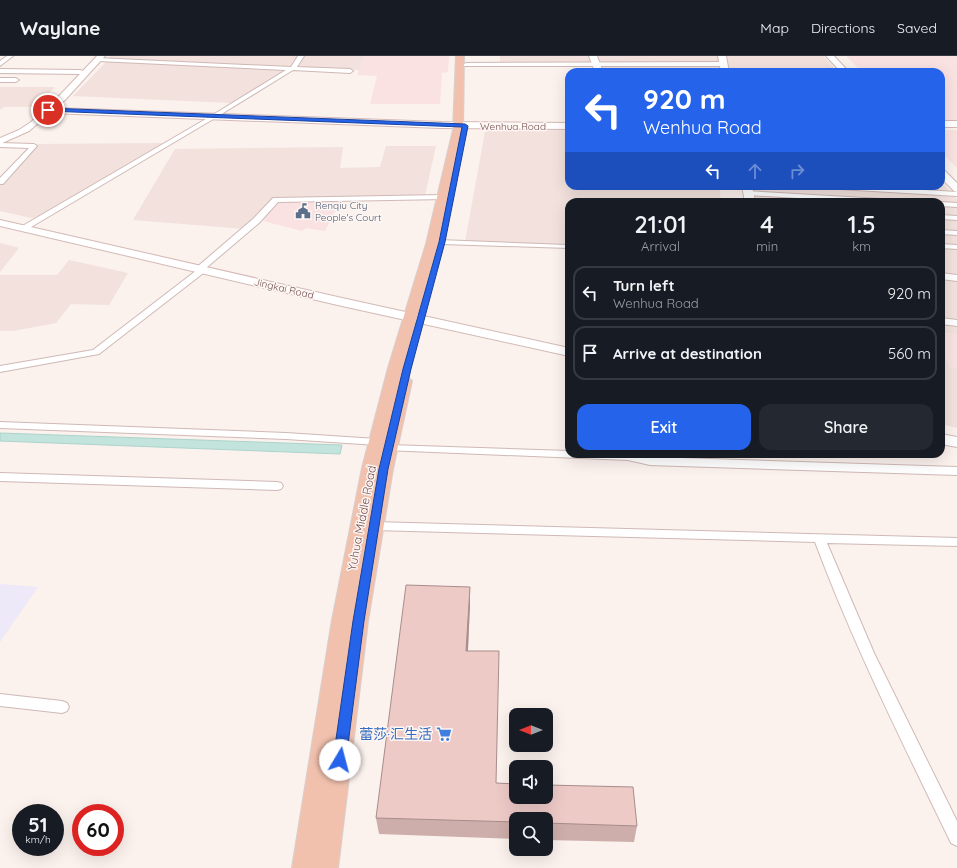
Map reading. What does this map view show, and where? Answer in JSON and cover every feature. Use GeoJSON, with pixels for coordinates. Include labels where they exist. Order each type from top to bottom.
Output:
{"type":"FeatureCollection","features":[{"type":"Feature","properties":{"kind":"main road"},"geometry":{"type":"LineString","coordinates":[[593,56],[597,68]]}},
{"type":"Feature","properties":{"kind":"main road"},"geometry":{"type":"LineString","coordinates":[[722,56],[725,68]]}},
{"type":"Feature","properties":{"kind":"main road"},"geometry":{"type":"LineString","coordinates":[[830,56],[841,68]]}},
{"type":"Feature","properties":{"kind":"main road"},"geometry":{"type":"LineString","coordinates":[[52,106],[56,98],[99,57]]}},
{"type":"Feature","properties":{"kind":"main road"},"geometry":{"type":"LineString","coordinates":[[0,141],[30,127],[62,98],[99,57]]}},
{"type":"Feature","properties":{"kind":"main road","name":"Yuhua Middle Road"},"geometry":{"type":"LineString","coordinates":[[415,318],[442,242],[462,126],[464,59]]}},
{"type":"Feature","properties":{"kind":"main road","name":"Wenhua Road"},"geometry":{"type":"LineString","coordinates":[[52,106],[213,116],[462,126],[565,126]]}},
{"type":"Feature","properties":{"kind":"main road"},"geometry":{"type":"LineString","coordinates":[[945,125],[957,125]]}},
{"type":"Feature","properties":{"kind":"main road","name":"Yuhua Middle Road"},"geometry":{"type":"LineString","coordinates":[[325,868],[358,621],[374,526],[383,445],[407,369],[415,318],[443,197],[462,126]]}},
{"type":"Feature","properties":{"kind":"main road"},"geometry":{"type":"LineString","coordinates":[[945,177],[957,189]]}},
{"type":"Feature","properties":{"kind":"main road","name":"Jingkai Road"},"geometry":{"type":"LineString","coordinates":[[0,223],[565,351]]}},
{"type":"Feature","properties":{"kind":"main road"},"geometry":{"type":"LineString","coordinates":[[945,439],[957,442]]}},
{"type":"Feature","properties":{"kind":"main road","name":"Yuhua Middle Road"},"geometry":{"type":"LineString","coordinates":[[305,868],[342,620],[370,468],[383,445]]}},
{"type":"Feature","properties":{"kind":"street"},"geometry":{"type":"LineString","coordinates":[[0,64],[10,56]]}},
{"type":"Feature","properties":{"kind":"street"},"geometry":{"type":"LineString","coordinates":[[156,62],[162,56]]}},
{"type":"Feature","properties":{"kind":"street"},"geometry":{"type":"LineString","coordinates":[[23,228],[293,68],[301,56]]}},
{"type":"Feature","properties":{"kind":"street"},"geometry":{"type":"LineString","coordinates":[[99,57],[156,62],[212,62],[350,71]]}},
{"type":"Feature","properties":{"kind":"street"},"geometry":{"type":"LineString","coordinates":[[464,59],[597,68],[725,68]]}},
{"type":"Feature","properties":{"kind":"street"},"geometry":{"type":"LineString","coordinates":[[0,72],[82,72]]}},
{"type":"Feature","properties":{"kind":"street"},"geometry":{"type":"LineString","coordinates":[[0,80],[16,80]]}},
{"type":"Feature","properties":{"kind":"street"},"geometry":{"type":"LineString","coordinates":[[0,145],[34,146],[0,182]]}},
{"type":"Feature","properties":{"kind":"street"},"geometry":{"type":"LineString","coordinates":[[890,190],[957,194]]}},
{"type":"Feature","properties":{"kind":"street"},"geometry":{"type":"LineString","coordinates":[[748,194],[824,198]]}},
{"type":"Feature","properties":{"kind":"street"},"geometry":{"type":"LineString","coordinates":[[0,369],[96,352],[202,269],[256,221],[276,200],[443,197]]}},
{"type":"Feature","properties":{"kind":"street"},"geometry":{"type":"LineString","coordinates":[[945,204],[957,205]]}},
{"type":"Feature","properties":{"kind":"street"},"geometry":{"type":"LineString","coordinates":[[945,217],[957,218]]}},
{"type":"Feature","properties":{"kind":"street"},"geometry":{"type":"LineString","coordinates":[[945,232],[957,233]]}},
{"type":"Feature","properties":{"kind":"street"},"geometry":{"type":"LineString","coordinates":[[442,242],[565,247]]}},
{"type":"Feature","properties":{"kind":"street"},"geometry":{"type":"LineString","coordinates":[[945,246],[957,247]]}},
{"type":"Feature","properties":{"kind":"street"},"geometry":{"type":"LineString","coordinates":[[945,276],[957,278]]}},
{"type":"Feature","properties":{"kind":"street"},"geometry":{"type":"LineString","coordinates":[[945,322],[957,323]]}},
{"type":"Feature","properties":{"kind":"street"},"geometry":{"type":"LineString","coordinates":[[0,425],[271,435],[383,445],[565,453]]}},
{"type":"Feature","properties":{"kind":"street"},"geometry":{"type":"LineString","coordinates":[[644,458],[650,461],[957,471]]}},
{"type":"Feature","properties":{"kind":"street"},"geometry":{"type":"LineString","coordinates":[[0,477],[276,486]]}},
{"type":"Feature","properties":{"kind":"street"},"geometry":{"type":"LineString","coordinates":[[374,526],[957,542]]}},
{"type":"Feature","properties":{"kind":"street"},"geometry":{"type":"LineString","coordinates":[[820,539],[872,665],[957,838]]}},
{"type":"Feature","properties":{"kind":"street"},"geometry":{"type":"LineString","coordinates":[[0,700],[62,707]]}},
{"type":"Feature","properties":{"kind":"shaded area"},"geometry":{"type":"Polygon","coordinates":[[[110,56],[364,56],[359,70],[108,59],[110,56]]]}},
{"type":"Feature","properties":{"kind":"shaded area"},"geometry":{"type":"Polygon","coordinates":[[[364,56],[449,56],[448,72],[442,73],[440,104],[370,104],[377,76],[357,75],[364,56]]]}},
{"type":"Feature","properties":{"kind":"shaded area"},"geometry":{"type":"Polygon","coordinates":[[[500,56],[720,56],[722,68],[600,68],[599,64],[500,64],[500,56]]]}},
{"type":"Feature","properties":{"kind":"shaded area"},"geometry":{"type":"Polygon","coordinates":[[[724,56],[823,56],[834,68],[726,68],[724,56]]]}},
{"type":"Feature","properties":{"kind":"shaded area"},"geometry":{"type":"Polygon","coordinates":[[[846,56],[957,56],[957,120],[945,120],[945,68],[858,68],[846,56]]]}},
{"type":"Feature","properties":{"kind":"shaded area"},"geometry":{"type":"Polygon","coordinates":[[[107,61],[287,69],[232,103],[73,96],[107,61]]]}},
{"type":"Feature","properties":{"kind":"shaded area"},"geometry":{"type":"Polygon","coordinates":[[[0,87],[55,87],[35,107],[4,107],[0,110],[0,87]]]}},
{"type":"Feature","properties":{"kind":"shaded area"},"geometry":{"type":"Polygon","coordinates":[[[565,130],[565,190],[720,190],[720,198],[565,198],[565,246],[465,242],[485,132],[565,130]]]}},
{"type":"Feature","properties":{"kind":"shaded area"},"geometry":{"type":"Polygon","coordinates":[[[945,130],[957,130],[957,168],[945,156],[945,130]]]}},
{"type":"Feature","properties":{"kind":"shaded area"},"geometry":{"type":"Polygon","coordinates":[[[166,143],[36,219],[0,211],[0,186],[38,144],[166,143]]]}},
{"type":"Feature","properties":{"kind":"shaded area"},"geometry":{"type":"Polygon","coordinates":[[[386,146],[436,146],[425,195],[273,198],[245,229],[133,220],[175,149],[343,147],[340,168],[380,167],[386,146]]]}},
{"type":"Feature","properties":{"kind":"shaded area"},"geometry":{"type":"Polygon","coordinates":[[[945,186],[957,199],[957,334],[945,333],[945,198],[752,198],[751,190],[945,190],[945,186]]]}},
{"type":"Feature","properties":{"kind":"shaded area","name":"Renqiu City People's Court"},"geometry":{"type":"Polygon","coordinates":[[[341,199],[325,231],[306,228],[302,231],[263,221],[278,200],[341,199]]]}},
{"type":"Feature","properties":{"kind":"shaded area"},"geometry":{"type":"Polygon","coordinates":[[[0,243],[19,248],[0,272],[0,243]]]}},
{"type":"Feature","properties":{"kind":"shaded area"},"geometry":{"type":"Polygon","coordinates":[[[69,260],[128,273],[109,305],[71,304],[56,323],[13,331],[0,331],[0,275],[57,275],[69,260]]]}},
{"type":"Feature","properties":{"kind":"shaded area"},"geometry":{"type":"Polygon","coordinates":[[[945,333],[957,334],[957,368],[950,367],[945,355],[945,333]]]}},
{"type":"Feature","properties":{"kind":"shaded area"},"geometry":{"type":"Polygon","coordinates":[[[945,355],[950,367],[957,368],[957,428],[945,425],[945,355]]]}},
{"type":"Feature","properties":{"kind":"shaded area"},"geometry":{"type":"Polygon","coordinates":[[[0,584],[38,587],[0,642],[0,584]]]}},
{"type":"Feature","properties":{"kind":"water"},"geometry":{"type":"Polygon","coordinates":[[[0,433],[342,445],[340,454],[0,441],[0,433]]]}},
{"type":"Feature","properties":{"kind":"building","name":"蕾莎·汇生活"},"geometry":{"type":"Polygon","coordinates":[[[406,585],[470,587],[466,651],[499,651],[496,783],[509,784],[509,804],[553,804],[553,785],[633,787],[637,826],[553,823],[553,812],[509,812],[509,822],[376,818],[406,585]]]}},
{"type":"Feature","properties":{"kind":"place","name":"Renqiu City People's Court"},"geometry":{"type":"Point","coordinates":[303,211]}},
{"type":"Feature","properties":{"kind":"place","name":"蕾莎·汇生活"},"geometry":{"type":"Point","coordinates":[444,734]}},
{"type":"Feature","properties":{"kind":"route"},"geometry":{"type":"LineString","coordinates":[[48,110],[465,126],[458,170],[442,242],[407,369],[384,469],[358,621],[340,760]]}}]}
